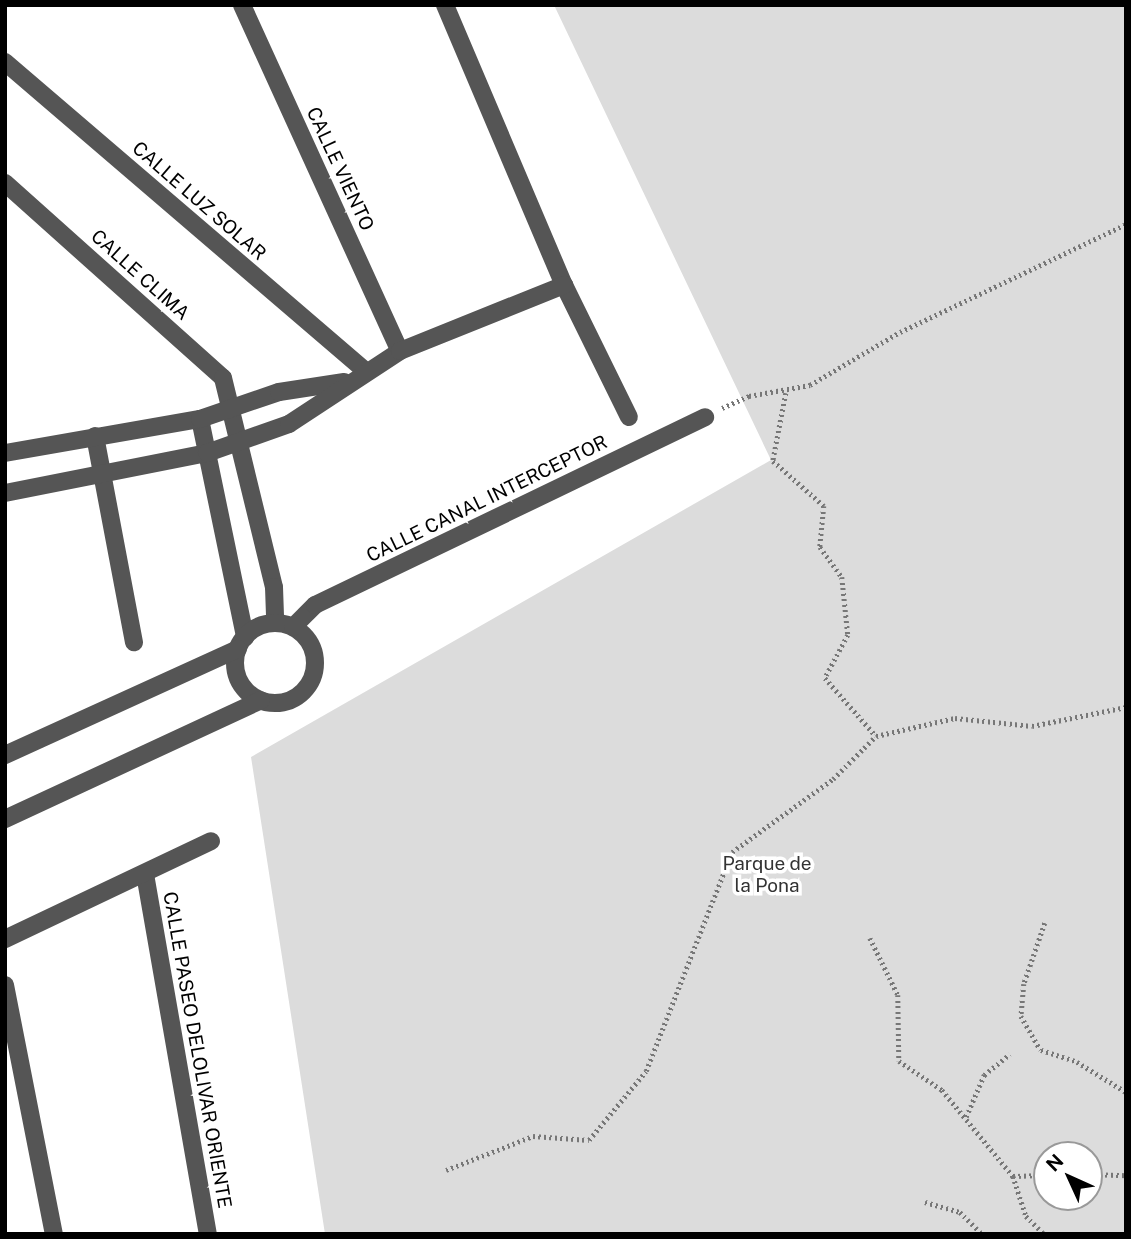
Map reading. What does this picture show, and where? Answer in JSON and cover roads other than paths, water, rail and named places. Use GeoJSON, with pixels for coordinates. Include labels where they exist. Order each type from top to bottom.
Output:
{"type":"FeatureCollection","features":[{"type":"Feature","properties":{"kind":"street","name":"CALLE VIENTO"},"geometry":{"type":"LineString","coordinates":[[242,5],[400,351]]}},
{"type":"Feature","properties":{"kind":"street"},"geometry":{"type":"LineString","coordinates":[[445,5],[564,285],[629,416]]}},
{"type":"Feature","properties":{"kind":"street","name":"CALLE LUZ SOLAR"},"geometry":{"type":"LineString","coordinates":[[5,62],[358,376]]}},
{"type":"Feature","properties":{"kind":"street","name":"CALLE CLIMA"},"geometry":{"type":"LineString","coordinates":[[5,183],[223,378],[284,625]]}},
{"type":"Feature","properties":{"kind":"street"},"geometry":{"type":"LineString","coordinates":[[5,493],[207,453],[289,424],[358,376],[400,351],[564,285]]}},
{"type":"Feature","properties":{"kind":"street"},"geometry":{"type":"LineString","coordinates":[[5,453],[200,419],[279,392],[358,376]]}},
{"type":"Feature","properties":{"kind":"street","name":"CALLE CANAL INTERCEPTOR"},"geometry":{"type":"LineString","coordinates":[[284,625],[315,605],[705,417]]}},
{"type":"Feature","properties":{"kind":"street"},"geometry":{"type":"LineString","coordinates":[[200,419],[242,596],[242,643],[237,673],[261,700]]}},
{"type":"Feature","properties":{"kind":"street"},"geometry":{"type":"LineString","coordinates":[[95,436],[104,472],[134,642]]}},
{"type":"Feature","properties":{"kind":"street"},"geometry":{"type":"LineString","coordinates":[[5,755],[284,625],[312,646],[314,673],[287,701],[261,700],[5,819]]}},
{"type":"Feature","properties":{"kind":"street"},"geometry":{"type":"LineString","coordinates":[[5,939],[211,841]]}},
{"type":"Feature","properties":{"kind":"street","name":"CALLE PASEO DELOLIVAR ORIENTE"},"geometry":{"type":"LineString","coordinates":[[145,874],[208,1234]]}},
{"type":"Feature","properties":{"kind":"street"},"geometry":{"type":"LineString","coordinates":[[5,985],[54,1234]]}},
{"type":"Feature","properties":{"kind":"park label","name":"Parque de la Pona"},"geometry":{"type":"Point","coordinates":[767,875]}}]}
